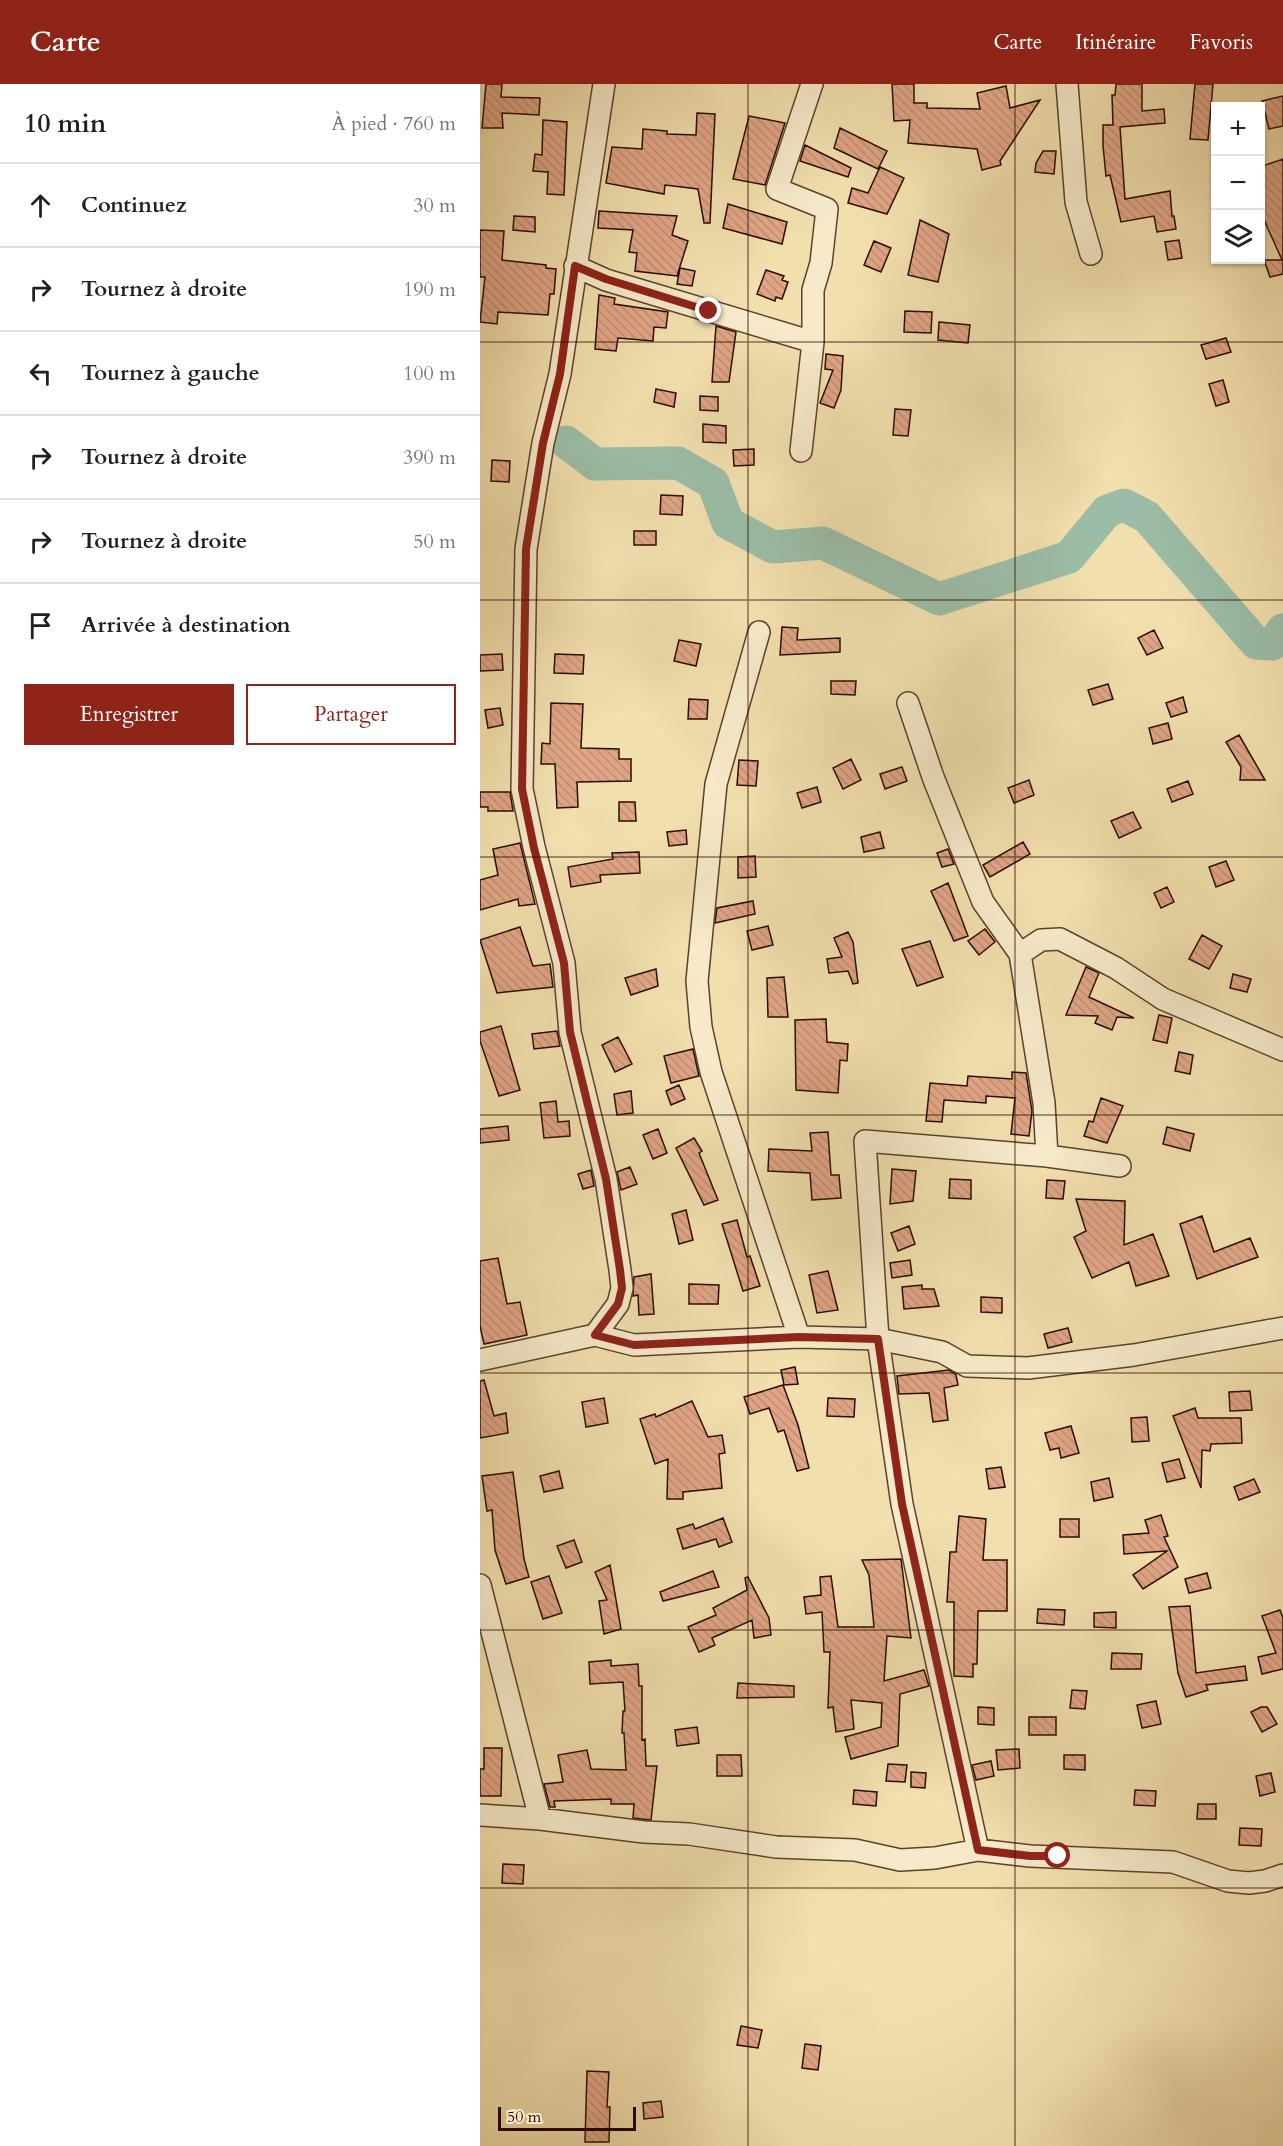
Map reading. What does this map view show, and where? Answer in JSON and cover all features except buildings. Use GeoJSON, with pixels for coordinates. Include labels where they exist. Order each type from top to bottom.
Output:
{"type":"FeatureCollection","features":[{"type":"Feature","properties":{"kind":"street"},"geometry":{"type":"LineString","coordinates":[[595,1335],[618,1304],[622,1288],[620,1270],[606,1179],[570,1032],[564,963],[534,848],[522,789],[526,549],[543,443],[560,374],[604,84]]}},
{"type":"Feature","properties":{"kind":"street"},"geometry":{"type":"LineString","coordinates":[[801,451],[813,342],[813,290],[821,263],[827,209],[777,189],[812,84]]}},
{"type":"Feature","properties":{"kind":"street"},"geometry":{"type":"LineString","coordinates":[[1067,84],[1076,202],[1091,254]]}},
{"type":"Feature","properties":{"kind":"street"},"geometry":{"type":"LineString","coordinates":[[575,266],[606,279],[813,342]]}},
{"type":"Feature","properties":{"kind":"street"},"geometry":{"type":"LineString","coordinates":[[759,632],[716,784],[697,981],[701,1027],[711,1072],[799,1337]]}},
{"type":"Feature","properties":{"kind":"street"},"geometry":{"type":"LineString","coordinates":[[908,704],[933,777],[983,902],[1020,954],[1044,1103],[1047,1156]]}},
{"type":"Feature","properties":{"kind":"street"},"geometry":{"type":"LineString","coordinates":[[1020,954],[1041,940],[1060,939],[1116,968],[1163,999],[1283,1050]]}},
{"type":"Feature","properties":{"kind":"street"},"geometry":{"type":"LineString","coordinates":[[978,1850],[902,1504],[878,1339],[865,1141],[1047,1156],[1120,1166]]}},
{"type":"Feature","properties":{"kind":"street"},"geometry":{"type":"LineString","coordinates":[[480,1360],[595,1335],[634,1345],[799,1337],[878,1339],[942,1352],[967,1366],[1028,1368],[1134,1355],[1283,1328]]}},
{"type":"Feature","properties":{"kind":"street"},"geometry":{"type":"LineString","coordinates":[[480,1585],[540,1819]]}},
{"type":"Feature","properties":{"kind":"street"},"geometry":{"type":"LineString","coordinates":[[480,1815],[540,1819],[644,1832],[689,1834],[776,1847],[855,1850],[900,1860],[935,1858],[978,1850],[1030,1856],[1173,1862],[1228,1881],[1249,1883],[1283,1875]]}},
{"type":"Feature","properties":{"kind":"waterway"},"geometry":{"type":"LineString","coordinates":[[566,442],[595,464],[678,463],[713,483],[728,523],[773,547],[823,543],[939,599],[1069,557],[1107,511],[1124,505],[1147,517],[1256,643],[1272,644],[1283,630]]}},
{"type":"Feature","properties":{"kind":"route"},"geometry":{"type":"LineString","coordinates":[[709,311],[606,279],[575,266],[560,374],[543,443],[526,549],[522,789],[534,848],[564,963],[570,1032],[606,1179],[622,1288],[618,1304],[595,1335],[634,1345],[799,1337],[878,1339],[902,1504],[978,1850],[979,1852],[990,1851],[1030,1856],[1058,1856]]}}]}
